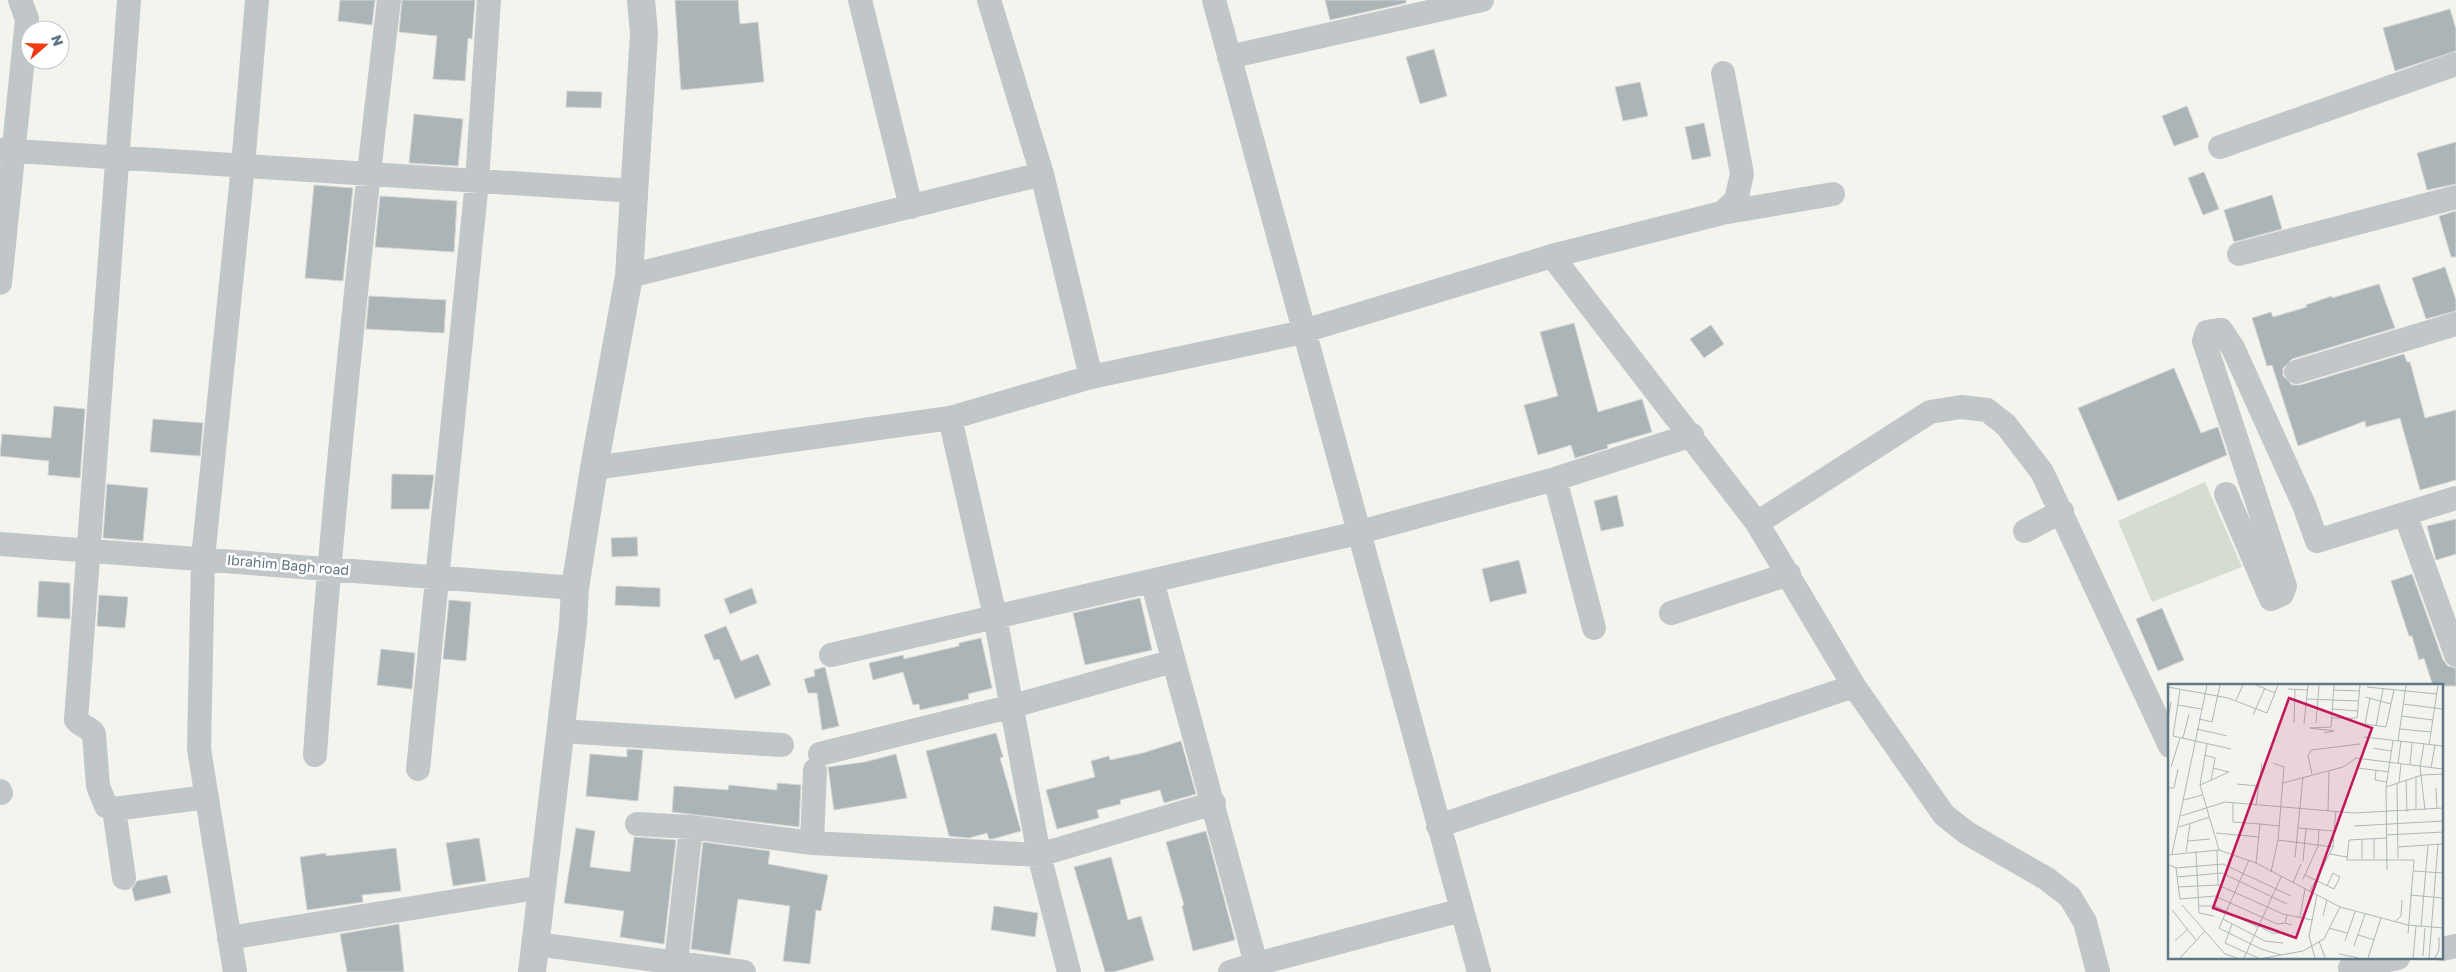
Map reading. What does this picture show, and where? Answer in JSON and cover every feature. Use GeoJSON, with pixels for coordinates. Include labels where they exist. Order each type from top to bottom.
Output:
{"type":"FeatureCollection","features":[{"type":"Feature","properties":{"kind":"street"},"geometry":{"type":"LineString","coordinates":[[0,282],[7,150],[27,18],[20,0]]}},
{"type":"Feature","properties":{"kind":"street"},"geometry":{"type":"LineString","coordinates":[[129,0],[76,720],[80,725],[91,729],[94,734],[98,786],[106,806],[114,809],[207,797]]}},
{"type":"Feature","properties":{"kind":"street"},"geometry":{"type":"LineString","coordinates":[[235,972],[199,749],[203,558],[243,166],[257,0]]}},
{"type":"Feature","properties":{"kind":"street"},"geometry":{"type":"LineString","coordinates":[[315,755],[328,568],[368,174],[389,0]]}},
{"type":"Feature","properties":{"kind":"street"},"geometry":{"type":"LineString","coordinates":[[418,769],[477,181],[489,0]]}},
{"type":"Feature","properties":{"kind":"street"},"geometry":{"type":"LineString","coordinates":[[532,972],[574,625],[575,588],[594,468],[629,276],[644,33],[641,0]]}},
{"type":"Feature","properties":{"kind":"street"},"geometry":{"type":"LineString","coordinates":[[860,0],[911,207]]}},
{"type":"Feature","properties":{"kind":"street"},"geometry":{"type":"LineString","coordinates":[[989,0],[1042,174],[1091,377]]}},
{"type":"Feature","properties":{"kind":"street"},"geometry":{"type":"LineString","coordinates":[[1214,0],[1479,972]]}},
{"type":"Feature","properties":{"kind":"street"},"geometry":{"type":"LineString","coordinates":[[1229,57],[1429,5],[1482,0]]}},
{"type":"Feature","properties":{"kind":"street"},"geometry":{"type":"LineString","coordinates":[[2220,148],[2456,64]]}},
{"type":"Feature","properties":{"kind":"street"},"geometry":{"type":"LineString","coordinates":[[1722,73],[1742,174],[1736,200],[1722,213]]}},
{"type":"Feature","properties":{"kind":"street"},"geometry":{"type":"LineString","coordinates":[[7,150],[635,191]]}},
{"type":"Feature","properties":{"kind":"street"},"geometry":{"type":"LineString","coordinates":[[629,276],[1042,174]]}},
{"type":"Feature","properties":{"kind":"street"},"geometry":{"type":"LineString","coordinates":[[594,468],[950,418],[1091,377],[1304,331],[1552,256],[1722,213],[1833,194]]}},
{"type":"Feature","properties":{"kind":"street"},"geometry":{"type":"LineString","coordinates":[[2239,254],[2456,197]]}},
{"type":"Feature","properties":{"kind":"street"},"geometry":{"type":"LineString","coordinates":[[1552,256],[1692,435],[1757,523],[1854,686],[1944,815],[1967,833],[2047,878],[2070,897],[2085,922],[2098,972]]}},
{"type":"Feature","properties":{"kind":"street"},"geometry":{"type":"LineString","coordinates":[[2296,372],[2456,324]]}},
{"type":"Feature","properties":{"kind":"street"},"geometry":{"type":"LineString","coordinates":[[2226,494],[2271,599],[2282,594],[2285,586],[2204,342],[2207,332],[2222,330],[2233,348],[2304,505],[2317,541],[2456,498]]}},
{"type":"Feature","properties":{"kind":"street"},"geometry":{"type":"LineString","coordinates":[[1757,523],[1930,412],[1961,407],[1987,410],[2006,425],[2042,472],[2062,511],[2168,742]]}},
{"type":"Feature","properties":{"kind":"street"},"geometry":{"type":"LineString","coordinates":[[950,418],[995,616],[1039,855],[1070,972]]}},
{"type":"Feature","properties":{"kind":"street"},"geometry":{"type":"LineString","coordinates":[[831,655],[1359,532],[1555,479],[1692,435]]}},
{"type":"Feature","properties":{"kind":"street"},"geometry":{"type":"LineString","coordinates":[[1555,479],[1594,628]]}},
{"type":"Feature","properties":{"kind":"street"},"geometry":{"type":"LineString","coordinates":[[2025,531],[2062,511]]}},
{"type":"Feature","properties":{"kind":"street"},"geometry":{"type":"LineString","coordinates":[[2405,514],[2456,655]]}},
{"type":"Feature","properties":{"kind":"street","name":"Ibrahim Bagh road"},"geometry":{"type":"LineString","coordinates":[[0,544],[90,549],[575,588]]}},
{"type":"Feature","properties":{"kind":"street"},"geometry":{"type":"LineString","coordinates":[[1670,613],[1789,574]]}},
{"type":"Feature","properties":{"kind":"street"},"geometry":{"type":"LineString","coordinates":[[1152,581],[1214,803],[1256,964]]}},
{"type":"Feature","properties":{"kind":"street"},"geometry":{"type":"LineString","coordinates":[[812,843],[818,762],[1173,661]]}},
{"type":"Feature","properties":{"kind":"street"},"geometry":{"type":"LineString","coordinates":[[1438,826],[1854,686]]}},
{"type":"Feature","properties":{"kind":"street"},"geometry":{"type":"LineString","coordinates":[[561,731],[782,745]]}},
{"type":"Feature","properties":{"kind":"street"},"geometry":{"type":"LineString","coordinates":[[637,824],[691,827],[812,843],[1039,855],[1214,803]]}},
{"type":"Feature","properties":{"kind":"street"},"geometry":{"type":"LineString","coordinates":[[114,809],[124,878]]}},
{"type":"Feature","properties":{"kind":"street"},"geometry":{"type":"LineString","coordinates":[[676,967],[691,827]]}},
{"type":"Feature","properties":{"kind":"street"},"geometry":{"type":"LineString","coordinates":[[229,938],[542,887]]}},
{"type":"Feature","properties":{"kind":"street"},"geometry":{"type":"LineString","coordinates":[[1230,972],[1462,910]]}},
{"type":"Feature","properties":{"kind":"street"},"geometry":{"type":"LineString","coordinates":[[536,944],[676,967],[744,972]]}},
{"type":"Feature","properties":{"kind":"street"},"geometry":{"type":"LineString","coordinates":[[2349,966],[2386,960]]}},
{"type":"Feature","properties":{"kind":"shaded area"},"geometry":{"type":"Polygon","coordinates":[[[2205,482],[2242,567],[2152,602],[2118,521],[2205,482]]]}},
{"type":"Feature","properties":{"kind":"building"},"geometry":{"type":"Polygon","coordinates":[[[340,0],[375,0],[372,25],[338,21],[340,0]]]}},
{"type":"Feature","properties":{"kind":"building"},"geometry":{"type":"Polygon","coordinates":[[[402,0],[475,0],[472,39],[468,38],[465,81],[433,79],[437,36],[399,32],[402,0]]]}},
{"type":"Feature","properties":{"kind":"building"},"geometry":{"type":"Polygon","coordinates":[[[675,0],[738,0],[740,24],[758,22],[764,82],[681,90],[675,0]]]}},
{"type":"Feature","properties":{"kind":"building"},"geometry":{"type":"Polygon","coordinates":[[[1325,0],[1406,0],[1406,3],[1330,20],[1325,0]]]}},
{"type":"Feature","properties":{"kind":"building"},"geometry":{"type":"Polygon","coordinates":[[[2450,9],[2456,29],[2456,51],[2395,71],[2383,28],[2450,9]]]}},
{"type":"Feature","properties":{"kind":"building"},"geometry":{"type":"Polygon","coordinates":[[[1434,49],[1447,96],[1420,104],[1406,57],[1434,49]]]}},
{"type":"Feature","properties":{"kind":"building"},"geometry":{"type":"Polygon","coordinates":[[[1640,82],[1648,116],[1623,121],[1615,87],[1640,82]]]}},
{"type":"Feature","properties":{"kind":"building"},"geometry":{"type":"Polygon","coordinates":[[[567,91],[602,92],[601,108],[566,107],[567,91]]]}},
{"type":"Feature","properties":{"kind":"building"},"geometry":{"type":"Polygon","coordinates":[[[2187,106],[2199,137],[2174,146],[2162,116],[2187,106]]]}},
{"type":"Feature","properties":{"kind":"building"},"geometry":{"type":"Polygon","coordinates":[[[414,114],[463,119],[458,166],[409,163],[414,114]]]}},
{"type":"Feature","properties":{"kind":"building"},"geometry":{"type":"Polygon","coordinates":[[[1704,123],[1711,156],[1692,160],[1685,127],[1704,123]]]}},
{"type":"Feature","properties":{"kind":"building"},"geometry":{"type":"Polygon","coordinates":[[[2456,142],[2456,184],[2427,190],[2417,153],[2456,142]]]}},
{"type":"Feature","properties":{"kind":"building"},"geometry":{"type":"Polygon","coordinates":[[[2204,172],[2219,209],[2203,215],[2188,178],[2204,172]]]}},
{"type":"Feature","properties":{"kind":"building"},"geometry":{"type":"Polygon","coordinates":[[[314,185],[353,188],[343,281],[305,278],[314,185]]]}},
{"type":"Feature","properties":{"kind":"building"},"geometry":{"type":"Polygon","coordinates":[[[2272,195],[2282,229],[2234,242],[2224,210],[2272,195]]]}},
{"type":"Feature","properties":{"kind":"building"},"geometry":{"type":"Polygon","coordinates":[[[380,196],[457,201],[454,252],[375,247],[380,196]]]}},
{"type":"Feature","properties":{"kind":"building"},"geometry":{"type":"Polygon","coordinates":[[[2456,211],[2456,257],[2451,257],[2439,216],[2456,211]]]}},
{"type":"Feature","properties":{"kind":"building"},"geometry":{"type":"Polygon","coordinates":[[[2445,267],[2456,300],[2456,311],[2426,319],[2412,278],[2445,267]]]}},
{"type":"Feature","properties":{"kind":"building"},"geometry":{"type":"Polygon","coordinates":[[[2379,284],[2395,328],[2292,359],[2283,368],[2283,376],[2292,385],[2300,385],[2404,354],[2407,362],[2410,362],[2425,418],[2456,410],[2456,480],[2420,490],[2400,418],[2366,427],[2365,421],[2298,446],[2272,365],[2267,366],[2252,318],[2271,312],[2273,317],[2307,307],[2306,305],[2332,296],[2332,298],[2379,284]]]}},
{"type":"Feature","properties":{"kind":"building"},"geometry":{"type":"Polygon","coordinates":[[[369,296],[446,300],[444,333],[366,329],[369,296]]]}},
{"type":"Feature","properties":{"kind":"building"},"geometry":{"type":"Polygon","coordinates":[[[1574,323],[1598,412],[1642,399],[1652,432],[1607,445],[1608,448],[1575,458],[1571,445],[1538,455],[1524,405],[1558,396],[1540,332],[1574,323]]]}},
{"type":"Feature","properties":{"kind":"building"},"geometry":{"type":"Polygon","coordinates":[[[1711,325],[1724,344],[1704,358],[1690,339],[1711,325]]]}},
{"type":"Feature","properties":{"kind":"building"},"geometry":{"type":"Polygon","coordinates":[[[2174,368],[2201,433],[2218,427],[2227,455],[2118,501],[2078,408],[2174,368]]]}},
{"type":"Feature","properties":{"kind":"building"},"geometry":{"type":"Polygon","coordinates":[[[54,406],[85,409],[80,478],[48,475],[49,461],[0,456],[2,434],[51,438],[54,406]]]}},
{"type":"Feature","properties":{"kind":"building"},"geometry":{"type":"Polygon","coordinates":[[[153,419],[203,423],[200,456],[150,452],[153,419]]]}},
{"type":"Feature","properties":{"kind":"building"},"geometry":{"type":"Polygon","coordinates":[[[392,474],[434,475],[429,509],[391,509],[392,474]]]}},
{"type":"Feature","properties":{"kind":"building"},"geometry":{"type":"Polygon","coordinates":[[[107,484],[148,488],[143,541],[103,538],[107,484]]]}},
{"type":"Feature","properties":{"kind":"building"},"geometry":{"type":"Polygon","coordinates":[[[1617,495],[1624,526],[1601,531],[1594,501],[1617,495]]]}},
{"type":"Feature","properties":{"kind":"building"},"geometry":{"type":"Polygon","coordinates":[[[2456,519],[2456,554],[2436,560],[2427,526],[2456,519]]]}},
{"type":"Feature","properties":{"kind":"building"},"geometry":{"type":"Polygon","coordinates":[[[637,537],[638,556],[612,557],[611,538],[637,537]]]}},
{"type":"Feature","properties":{"kind":"building"},"geometry":{"type":"Polygon","coordinates":[[[1519,560],[1527,593],[1490,602],[1482,569],[1519,560]]]}},
{"type":"Feature","properties":{"kind":"building"},"geometry":{"type":"Polygon","coordinates":[[[2412,574],[2443,660],[2448,666],[2456,668],[2456,686],[2432,684],[2424,658],[2419,660],[2412,636],[2409,636],[2391,581],[2412,574]]]}},
{"type":"Feature","properties":{"kind":"building"},"geometry":{"type":"Polygon","coordinates":[[[39,581],[70,583],[70,619],[37,617],[39,581]]]}},
{"type":"Feature","properties":{"kind":"building"},"geometry":{"type":"Polygon","coordinates":[[[616,586],[660,588],[660,607],[615,605],[616,586]]]}},
{"type":"Feature","properties":{"kind":"building"},"geometry":{"type":"Polygon","coordinates":[[[752,588],[757,603],[730,614],[724,599],[752,588]]]}},
{"type":"Feature","properties":{"kind":"building"},"geometry":{"type":"Polygon","coordinates":[[[99,595],[128,597],[125,628],[97,626],[99,595]]]}},
{"type":"Feature","properties":{"kind":"building"},"geometry":{"type":"Polygon","coordinates":[[[1140,598],[1152,650],[1085,665],[1073,613],[1140,598]]]}},
{"type":"Feature","properties":{"kind":"building"},"geometry":{"type":"Polygon","coordinates":[[[449,600],[471,602],[466,661],[443,659],[449,600]]]}},
{"type":"Feature","properties":{"kind":"building"},"geometry":{"type":"Polygon","coordinates":[[[2162,608],[2184,660],[2158,671],[2136,619],[2162,608]]]}},
{"type":"Feature","properties":{"kind":"building"},"geometry":{"type":"Polygon","coordinates":[[[726,626],[741,661],[758,654],[771,685],[735,699],[719,659],[714,660],[704,635],[726,626]]]}},
{"type":"Feature","properties":{"kind":"building"},"geometry":{"type":"Polygon","coordinates":[[[981,638],[992,688],[968,694],[969,699],[920,710],[919,704],[913,705],[903,672],[873,680],[869,663],[903,655],[904,659],[959,646],[959,643],[981,638]]]}},
{"type":"Feature","properties":{"kind":"building"},"geometry":{"type":"Polygon","coordinates":[[[381,649],[415,653],[412,689],[377,685],[381,649]]]}},
{"type":"Feature","properties":{"kind":"building"},"geometry":{"type":"Polygon","coordinates":[[[825,667],[839,726],[822,730],[817,693],[808,693],[804,679],[815,676],[814,670],[825,667]]]}},
{"type":"Feature","properties":{"kind":"building"},"geometry":{"type":"Polygon","coordinates":[[[996,733],[1003,757],[1000,758],[1021,831],[993,839],[989,839],[987,833],[969,838],[949,836],[926,751],[996,733]]]}},
{"type":"Feature","properties":{"kind":"building"},"geometry":{"type":"Polygon","coordinates":[[[1181,741],[1196,794],[1164,803],[1160,790],[1120,800],[1121,804],[1097,810],[1099,818],[1057,829],[1046,790],[1095,777],[1091,761],[1109,756],[1110,760],[1143,753],[1181,741]]]}},
{"type":"Feature","properties":{"kind":"building"},"geometry":{"type":"Polygon","coordinates":[[[627,749],[643,750],[638,801],[586,796],[590,754],[627,757],[627,749]]]}},
{"type":"Feature","properties":{"kind":"building"},"geometry":{"type":"Polygon","coordinates":[[[896,754],[907,798],[834,810],[828,767],[865,762],[896,754]]]}},
{"type":"Feature","properties":{"kind":"building"},"geometry":{"type":"Polygon","coordinates":[[[777,783],[801,785],[799,827],[672,812],[674,786],[728,790],[729,785],[777,790],[777,783]]]}},
{"type":"Feature","properties":{"kind":"building"},"geometry":{"type":"Polygon","coordinates":[[[576,828],[595,831],[590,867],[630,872],[634,837],[676,840],[664,944],[620,937],[624,911],[564,903],[576,828]]]}},
{"type":"Feature","properties":{"kind":"building"},"geometry":{"type":"Polygon","coordinates":[[[1206,831],[1235,940],[1193,951],[1182,906],[1184,905],[1166,842],[1206,831]]]}},
{"type":"Feature","properties":{"kind":"building"},"geometry":{"type":"Polygon","coordinates":[[[479,838],[486,881],[453,886],[446,843],[479,838]]]}},
{"type":"Feature","properties":{"kind":"building"},"geometry":{"type":"Polygon","coordinates":[[[703,842],[770,851],[768,864],[828,875],[821,911],[816,910],[810,964],[783,961],[790,906],[738,899],[730,955],[691,949],[703,842]]]}},
{"type":"Feature","properties":{"kind":"building"},"geometry":{"type":"Polygon","coordinates":[[[396,848],[401,891],[362,895],[363,902],[307,910],[300,857],[326,853],[326,856],[396,848]]]}},
{"type":"Feature","properties":{"kind":"building"},"geometry":{"type":"Polygon","coordinates":[[[1111,857],[1128,920],[1141,916],[1154,960],[1114,972],[1105,972],[1074,867],[1111,857]]]}},
{"type":"Feature","properties":{"kind":"building"},"geometry":{"type":"Polygon","coordinates":[[[167,875],[171,893],[135,901],[132,889],[137,881],[167,875]]]}},
{"type":"Feature","properties":{"kind":"building"},"geometry":{"type":"Polygon","coordinates":[[[994,906],[1038,913],[1035,937],[991,930],[994,906]]]}},
{"type":"Feature","properties":{"kind":"building"},"geometry":{"type":"Polygon","coordinates":[[[399,924],[404,972],[347,972],[340,934],[399,924]]]}}]}
